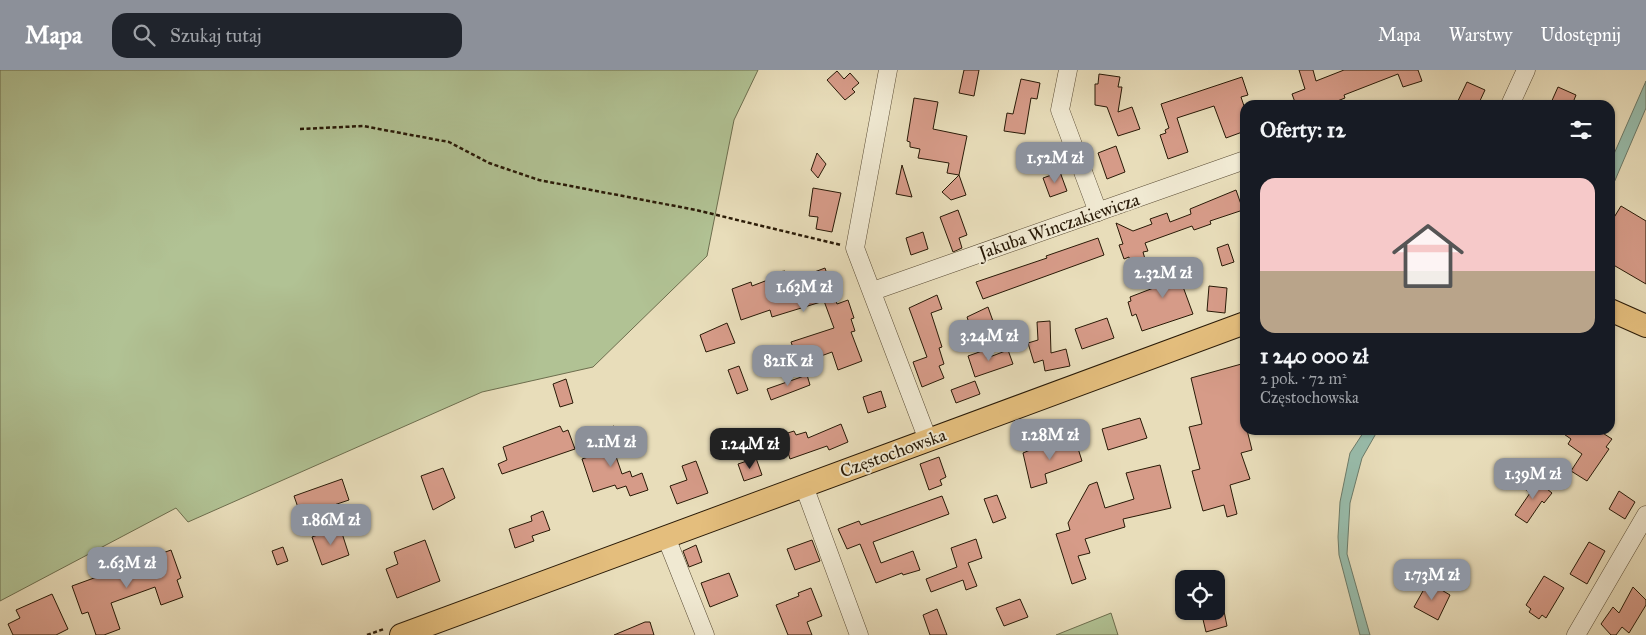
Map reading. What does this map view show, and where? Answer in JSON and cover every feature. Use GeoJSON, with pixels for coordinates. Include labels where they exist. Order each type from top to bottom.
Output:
{"type":"FeatureCollection","features":[{"type":"Feature","properties":{"kind":"main road"},"geometry":{"type":"LineString","coordinates":[[1615,312],[1646,326]]}},
{"type":"Feature","properties":{"kind":"main road","name":"Częstochowska"},"geometry":{"type":"LineString","coordinates":[[401,635],[1240,325]]}},
{"type":"Feature","properties":{"kind":"street"},"geometry":{"type":"LineString","coordinates":[[888,70],[855,248],[873,291],[928,440]]}},
{"type":"Feature","properties":{"kind":"street"},"geometry":{"type":"LineString","coordinates":[[1068,70],[1060,110],[1098,212]]}},
{"type":"Feature","properties":{"kind":"street"},"geometry":{"type":"LineString","coordinates":[[1512,100],[1526,70]]}},
{"type":"Feature","properties":{"kind":"street","name":"Jakuba Winczakiewicza"},"geometry":{"type":"LineString","coordinates":[[873,291],[1240,162]]}},
{"type":"Feature","properties":{"kind":"street"},"geometry":{"type":"LineString","coordinates":[[804,486],[859,635]]}},
{"type":"Feature","properties":{"kind":"street"},"geometry":{"type":"LineString","coordinates":[[1576,635],[1646,515]]}},
{"type":"Feature","properties":{"kind":"street"},"geometry":{"type":"LineString","coordinates":[[666,537],[705,635]]}},
{"type":"Feature","properties":{"kind":"path"},"geometry":{"type":"LineString","coordinates":[[300,128],[363,126],[449,142],[489,163],[539,180],[696,210],[855,248]]}},
{"type":"Feature","properties":{"kind":"shaded area"},"geometry":{"type":"Polygon","coordinates":[[[0,70],[758,70],[734,120],[707,256],[593,367],[482,392],[188,522],[176,508],[0,601],[0,70]]]}},
{"type":"Feature","properties":{"kind":"shaded area"},"geometry":{"type":"Polygon","coordinates":[[[1646,81],[1646,108],[1615,180],[1615,152],[1646,81]]]}},
{"type":"Feature","properties":{"kind":"shaded area"},"geometry":{"type":"Polygon","coordinates":[[[1362,435],[1375,435],[1362,458],[1350,503],[1347,554],[1370,635],[1360,635],[1339,555],[1340,502],[1350,453],[1362,435]]]}},
{"type":"Feature","properties":{"kind":"shaded area"},"geometry":{"type":"Polygon","coordinates":[[[1111,613],[1118,635],[1056,635],[1111,613]]]}},
{"type":"Feature","properties":{"kind":"building"},"geometry":{"type":"Polygon","coordinates":[[[964,70],[979,70],[974,96],[959,93],[964,70]]]}},
{"type":"Feature","properties":{"kind":"building"},"geometry":{"type":"Polygon","coordinates":[[[1299,70],[1313,70],[1316,81],[1344,70],[1418,70],[1422,81],[1403,87],[1398,74],[1344,95],[1345,98],[1340,100],[1294,100],[1292,94],[1305,89],[1299,70]]]}},
{"type":"Feature","properties":{"kind":"building"},"geometry":{"type":"Polygon","coordinates":[[[837,71],[844,79],[850,73],[859,83],[852,89],[855,92],[845,100],[827,80],[837,71]]]}},
{"type":"Feature","properties":{"kind":"building"},"geometry":{"type":"Polygon","coordinates":[[[1099,74],[1120,77],[1118,87],[1122,87],[1118,112],[1132,107],[1140,129],[1118,136],[1107,107],[1095,105],[1095,84],[1098,84],[1099,74]]]}},
{"type":"Feature","properties":{"kind":"building"},"geometry":{"type":"Polygon","coordinates":[[[1242,77],[1248,95],[1241,97],[1242,100],[1240,100],[1240,133],[1226,138],[1214,106],[1177,118],[1188,152],[1168,159],[1160,135],[1166,133],[1165,130],[1169,128],[1161,104],[1242,77]]]}},
{"type":"Feature","properties":{"kind":"building"},"geometry":{"type":"Polygon","coordinates":[[[1021,79],[1040,83],[1037,99],[1031,98],[1025,134],[1004,131],[1007,113],[1013,114],[1021,79]]]}},
{"type":"Feature","properties":{"kind":"building"},"geometry":{"type":"Polygon","coordinates":[[[1467,82],[1485,90],[1480,100],[1458,100],[1467,82]]]}},
{"type":"Feature","properties":{"kind":"building"},"geometry":{"type":"Polygon","coordinates":[[[1558,87],[1576,95],[1574,100],[1552,100],[1558,87]]]}},
{"type":"Feature","properties":{"kind":"building"},"geometry":{"type":"Polygon","coordinates":[[[914,98],[938,102],[933,129],[967,136],[959,175],[947,173],[949,163],[918,158],[920,149],[910,147],[910,142],[907,141],[914,98]]]}},
{"type":"Feature","properties":{"kind":"building"},"geometry":{"type":"Polygon","coordinates":[[[1116,146],[1125,172],[1107,179],[1098,153],[1116,146]]]}},
{"type":"Feature","properties":{"kind":"building"},"geometry":{"type":"Polygon","coordinates":[[[1038,148],[1042,159],[1029,164],[1025,152],[1038,148]]]}},
{"type":"Feature","properties":{"kind":"building"},"geometry":{"type":"Polygon","coordinates":[[[817,153],[826,164],[818,178],[811,170],[817,153]]]}},
{"type":"Feature","properties":{"kind":"building"},"geometry":{"type":"Polygon","coordinates":[[[902,165],[912,197],[896,194],[902,165]]]}},
{"type":"Feature","properties":{"kind":"building"},"geometry":{"type":"Polygon","coordinates":[[[1060,172],[1067,191],[1050,197],[1043,178],[1060,172]]]}},
{"type":"Feature","properties":{"kind":"building"},"geometry":{"type":"Polygon","coordinates":[[[959,175],[966,195],[951,200],[942,192],[959,175]]]}},
{"type":"Feature","properties":{"kind":"building"},"geometry":{"type":"Polygon","coordinates":[[[813,188],[841,193],[832,232],[816,229],[818,217],[809,216],[813,188]]]}},
{"type":"Feature","properties":{"kind":"building"},"geometry":{"type":"Polygon","coordinates":[[[1236,190],[1240,201],[1240,211],[1210,221],[1211,224],[1194,230],[1192,226],[1145,243],[1148,251],[1143,252],[1145,259],[1131,264],[1129,257],[1124,259],[1119,245],[1123,244],[1116,223],[1133,231],[1152,224],[1150,219],[1167,213],[1170,222],[1191,214],[1190,209],[1236,190]]]}},
{"type":"Feature","properties":{"kind":"building"},"geometry":{"type":"Polygon","coordinates":[[[1621,206],[1646,221],[1646,284],[1615,266],[1615,216],[1621,206]]]}},
{"type":"Feature","properties":{"kind":"building"},"geometry":{"type":"Polygon","coordinates":[[[958,210],[967,235],[959,238],[962,248],[953,252],[940,217],[958,210]]]}},
{"type":"Feature","properties":{"kind":"building"},"geometry":{"type":"Polygon","coordinates":[[[923,232],[928,249],[911,255],[906,238],[923,232]]]}},
{"type":"Feature","properties":{"kind":"building"},"geometry":{"type":"Polygon","coordinates":[[[1098,238],[1104,255],[983,299],[976,282],[1047,258],[1046,256],[1098,238]]]}},
{"type":"Feature","properties":{"kind":"building"},"geometry":{"type":"Polygon","coordinates":[[[1228,244],[1234,262],[1222,266],[1217,248],[1228,244]]]}},
{"type":"Feature","properties":{"kind":"building"},"geometry":{"type":"Polygon","coordinates":[[[1185,261],[1191,275],[1171,283],[1182,284],[1193,314],[1142,331],[1136,314],[1132,316],[1128,302],[1131,301],[1130,297],[1156,287],[1151,273],[1185,261]]]}},
{"type":"Feature","properties":{"kind":"building"},"geometry":{"type":"Polygon","coordinates":[[[825,268],[837,304],[848,300],[854,318],[851,319],[855,331],[851,332],[862,361],[838,370],[832,352],[799,364],[791,342],[834,328],[824,301],[772,317],[770,310],[741,320],[732,289],[751,282],[752,286],[773,278],[772,273],[785,271],[788,282],[825,268]]]}},
{"type":"Feature","properties":{"kind":"building"},"geometry":{"type":"Polygon","coordinates":[[[1209,286],[1227,288],[1225,313],[1207,311],[1209,286]]]}},
{"type":"Feature","properties":{"kind":"building"},"geometry":{"type":"Polygon","coordinates":[[[937,295],[942,309],[931,313],[942,347],[939,348],[944,364],[939,366],[944,378],[922,387],[913,362],[927,357],[909,308],[937,295]]]}},
{"type":"Feature","properties":{"kind":"building"},"geometry":{"type":"Polygon","coordinates":[[[988,307],[994,324],[972,332],[967,317],[988,307]]]}},
{"type":"Feature","properties":{"kind":"building"},"geometry":{"type":"Polygon","coordinates":[[[1107,318],[1114,338],[1082,349],[1075,329],[1107,318]]]}},
{"type":"Feature","properties":{"kind":"building"},"geometry":{"type":"Polygon","coordinates":[[[1050,321],[1051,353],[1066,349],[1070,366],[1045,371],[1043,360],[1034,363],[1028,343],[1038,340],[1037,322],[1050,321]]]}},
{"type":"Feature","properties":{"kind":"building"},"geometry":{"type":"Polygon","coordinates":[[[727,323],[735,343],[706,352],[700,335],[727,323]]]}},
{"type":"Feature","properties":{"kind":"building"},"geometry":{"type":"Polygon","coordinates":[[[985,350],[987,358],[1008,350],[1013,364],[975,377],[968,356],[985,350]]]}},
{"type":"Feature","properties":{"kind":"building"},"geometry":{"type":"Polygon","coordinates":[[[1240,364],[1240,435],[1248,435],[1252,450],[1241,453],[1250,479],[1230,485],[1237,514],[1227,517],[1224,505],[1203,511],[1192,471],[1200,469],[1189,427],[1202,424],[1191,378],[1240,364]]]}},
{"type":"Feature","properties":{"kind":"building"},"geometry":{"type":"Polygon","coordinates":[[[739,366],[748,390],[737,394],[728,370],[739,366]]]}},
{"type":"Feature","properties":{"kind":"building"},"geometry":{"type":"Polygon","coordinates":[[[807,375],[810,385],[771,400],[767,389],[807,375]]]}},
{"type":"Feature","properties":{"kind":"building"},"geometry":{"type":"Polygon","coordinates":[[[566,379],[573,403],[560,407],[553,384],[566,379]]]}},
{"type":"Feature","properties":{"kind":"building"},"geometry":{"type":"Polygon","coordinates":[[[975,381],[980,394],[956,403],[951,390],[975,381]]]}},
{"type":"Feature","properties":{"kind":"building"},"geometry":{"type":"Polygon","coordinates":[[[881,391],[886,407],[868,413],[863,397],[881,391]]]}},
{"type":"Feature","properties":{"kind":"building"},"geometry":{"type":"Polygon","coordinates":[[[1140,418],[1147,438],[1108,450],[1102,429],[1140,418]]]}},
{"type":"Feature","properties":{"kind":"building"},"geometry":{"type":"Polygon","coordinates":[[[841,424],[848,442],[829,450],[827,446],[790,459],[786,446],[760,456],[754,437],[772,430],[775,437],[794,431],[796,435],[806,432],[808,438],[841,424]]]}},
{"type":"Feature","properties":{"kind":"building"},"geometry":{"type":"Polygon","coordinates":[[[560,426],[563,432],[568,430],[575,449],[502,474],[498,464],[507,460],[503,447],[560,426]]]}},
{"type":"Feature","properties":{"kind":"building"},"geometry":{"type":"Polygon","coordinates":[[[614,426],[619,439],[611,442],[622,474],[630,471],[632,477],[642,473],[648,490],[630,496],[626,486],[617,489],[615,485],[593,492],[582,459],[604,452],[596,432],[614,426]]]}},
{"type":"Feature","properties":{"kind":"building"},"geometry":{"type":"Polygon","coordinates":[[[1565,435],[1606,435],[1612,439],[1606,447],[1609,449],[1587,481],[1571,471],[1582,454],[1568,444],[1571,439],[1565,435]]]}},
{"type":"Feature","properties":{"kind":"building"},"geometry":{"type":"Polygon","coordinates":[[[1075,439],[1082,461],[1045,474],[1047,483],[1031,488],[1023,453],[1042,445],[1043,450],[1075,439]]]}},
{"type":"Feature","properties":{"kind":"building"},"geometry":{"type":"Polygon","coordinates":[[[939,457],[946,477],[940,480],[942,485],[929,490],[920,464],[939,457]]]}},
{"type":"Feature","properties":{"kind":"building"},"geometry":{"type":"Polygon","coordinates":[[[756,458],[762,475],[744,481],[738,464],[756,458]]]}},
{"type":"Feature","properties":{"kind":"building"},"geometry":{"type":"Polygon","coordinates":[[[696,461],[708,493],[677,504],[670,486],[687,480],[682,466],[696,461]]]}},
{"type":"Feature","properties":{"kind":"building"},"geometry":{"type":"Polygon","coordinates":[[[1160,465],[1171,508],[1123,519],[1125,527],[1085,539],[1090,553],[1078,556],[1086,579],[1072,584],[1056,534],[1070,530],[1068,523],[1089,485],[1097,482],[1105,508],[1134,499],[1126,473],[1160,465]]]}},
{"type":"Feature","properties":{"kind":"building"},"geometry":{"type":"Polygon","coordinates":[[[443,468],[455,498],[433,510],[421,476],[443,468]]]}},
{"type":"Feature","properties":{"kind":"building"},"geometry":{"type":"Polygon","coordinates":[[[1532,477],[1552,493],[1544,503],[1542,501],[1527,523],[1515,515],[1530,493],[1524,488],[1532,477]]]}},
{"type":"Feature","properties":{"kind":"building"},"geometry":{"type":"Polygon","coordinates":[[[342,479],[349,500],[301,516],[294,496],[342,479]]]}},
{"type":"Feature","properties":{"kind":"building"},"geometry":{"type":"Polygon","coordinates":[[[1619,491],[1635,502],[1625,519],[1609,509],[1619,491]]]}},
{"type":"Feature","properties":{"kind":"building"},"geometry":{"type":"Polygon","coordinates":[[[997,495],[1006,518],[993,523],[984,499],[997,495]]]}},
{"type":"Feature","properties":{"kind":"building"},"geometry":{"type":"Polygon","coordinates":[[[942,496],[949,514],[873,542],[881,563],[913,551],[920,570],[903,575],[902,573],[876,583],[860,544],[847,549],[838,529],[859,521],[861,525],[942,496]]]}},
{"type":"Feature","properties":{"kind":"building"},"geometry":{"type":"Polygon","coordinates":[[[543,511],[550,530],[532,536],[534,541],[515,548],[509,529],[532,521],[531,516],[543,511]]]}},
{"type":"Feature","properties":{"kind":"building"},"geometry":{"type":"Polygon","coordinates":[[[340,527],[349,555],[322,565],[312,537],[340,527]]]}},
{"type":"Feature","properties":{"kind":"building"},"geometry":{"type":"Polygon","coordinates":[[[976,539],[982,558],[968,563],[977,586],[966,590],[963,580],[931,592],[926,579],[957,567],[951,548],[976,539]]]}},
{"type":"Feature","properties":{"kind":"building"},"geometry":{"type":"Polygon","coordinates":[[[425,540],[440,581],[397,598],[386,569],[398,564],[394,552],[425,540]]]}},
{"type":"Feature","properties":{"kind":"building"},"geometry":{"type":"Polygon","coordinates":[[[812,540],[820,561],[795,570],[787,549],[812,540]]]}},
{"type":"Feature","properties":{"kind":"building"},"geometry":{"type":"Polygon","coordinates":[[[1589,542],[1605,551],[1587,584],[1570,574],[1589,542]]]}},
{"type":"Feature","properties":{"kind":"building"},"geometry":{"type":"Polygon","coordinates":[[[696,545],[702,562],[689,567],[683,551],[696,545]]]}},
{"type":"Feature","properties":{"kind":"building"},"geometry":{"type":"Polygon","coordinates":[[[283,547],[288,561],[277,565],[272,551],[283,547]]]}},
{"type":"Feature","properties":{"kind":"building"},"geometry":{"type":"Polygon","coordinates":[[[171,550],[181,578],[177,580],[183,597],[161,605],[155,587],[111,603],[120,629],[104,635],[96,635],[88,612],[82,614],[72,586],[171,550]]]}},
{"type":"Feature","properties":{"kind":"building"},"geometry":{"type":"Polygon","coordinates":[[[729,573],[738,596],[710,607],[701,583],[729,573]]]}},
{"type":"Feature","properties":{"kind":"building"},"geometry":{"type":"Polygon","coordinates":[[[1544,576],[1564,588],[1546,618],[1542,615],[1539,619],[1529,612],[1531,609],[1526,605],[1544,576]]]}},
{"type":"Feature","properties":{"kind":"building"},"geometry":{"type":"Polygon","coordinates":[[[1428,582],[1450,595],[1438,620],[1414,607],[1428,582]]]}},
{"type":"Feature","properties":{"kind":"building"},"geometry":{"type":"Polygon","coordinates":[[[1633,587],[1646,600],[1646,605],[1629,633],[1622,627],[1616,635],[1611,635],[1601,624],[1613,607],[1619,613],[1633,587]]]}},
{"type":"Feature","properties":{"kind":"building"},"geometry":{"type":"Polygon","coordinates":[[[811,588],[822,616],[807,622],[812,635],[788,635],[776,605],[799,596],[798,593],[811,588]]]}},
{"type":"Feature","properties":{"kind":"building"},"geometry":{"type":"Polygon","coordinates":[[[52,594],[68,629],[56,635],[13,635],[8,624],[20,618],[16,610],[52,594]]]}},
{"type":"Feature","properties":{"kind":"building"},"geometry":{"type":"Polygon","coordinates":[[[1020,599],[1028,617],[1004,626],[996,608],[1020,599]]]}},
{"type":"Feature","properties":{"kind":"building"},"geometry":{"type":"Polygon","coordinates":[[[937,609],[947,635],[930,635],[923,615],[937,609]]]}},
{"type":"Feature","properties":{"kind":"building"},"geometry":{"type":"Polygon","coordinates":[[[1225,616],[1227,626],[1206,632],[1203,620],[1225,620],[1225,616]]]}},
{"type":"Feature","properties":{"kind":"building"},"geometry":{"type":"Polygon","coordinates":[[[645,622],[650,622],[654,635],[614,635],[645,622]]]}}]}
